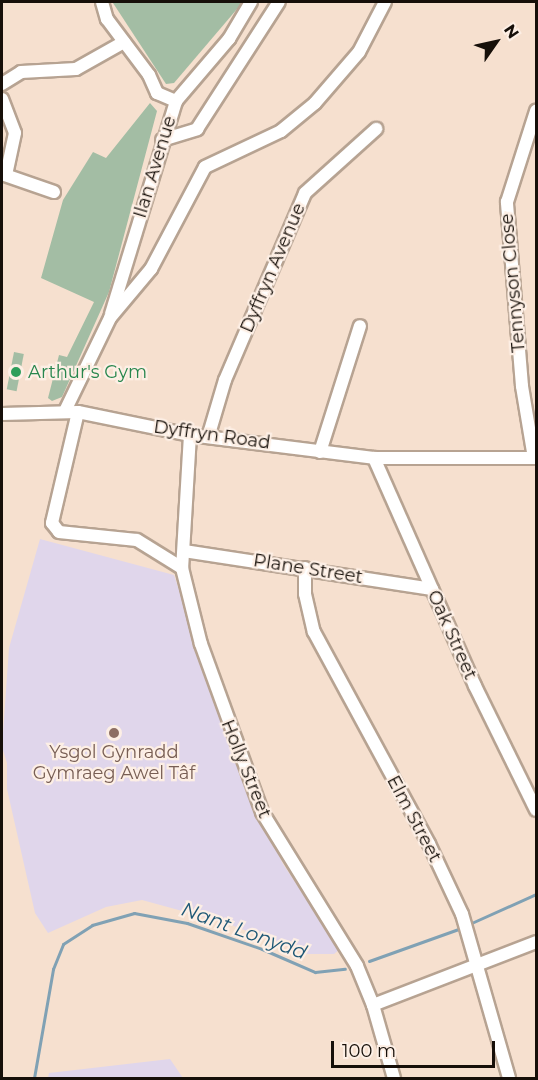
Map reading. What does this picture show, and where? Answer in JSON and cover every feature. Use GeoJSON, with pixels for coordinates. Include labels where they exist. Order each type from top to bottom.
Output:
{"type":"FeatureCollection","features":[{"type":"Feature","properties":{"kind":"street"},"geometry":{"type":"LineString","coordinates":[[102,2],[107,19],[149,75],[157,93],[176,101]]}},
{"type":"Feature","properties":{"kind":"street","name":"Ilan Avenue"},"geometry":{"type":"LineString","coordinates":[[110,318],[162,140],[176,101],[229,39],[251,2]]}},
{"type":"Feature","properties":{"kind":"street"},"geometry":{"type":"LineString","coordinates":[[162,140],[197,129],[279,2]]}},
{"type":"Feature","properties":{"kind":"street"},"geometry":{"type":"LineString","coordinates":[[65,411],[110,318],[151,269],[205,167],[280,131],[304,114],[359,51],[385,2]]}},
{"type":"Feature","properties":{"kind":"street"},"geometry":{"type":"LineString","coordinates":[[2,84],[21,72],[76,69],[124,42]]}},
{"type":"Feature","properties":{"kind":"street"},"geometry":{"type":"LineString","coordinates":[[2,99],[15,133],[4,175],[54,192]]}},
{"type":"Feature","properties":{"kind":"street","name":"Tennyson Close"},"geometry":{"type":"LineString","coordinates":[[535,458],[522,386],[507,202],[537,111]]}},
{"type":"Feature","properties":{"kind":"street","name":"Dyffryn Avenue"},"geometry":{"type":"LineString","coordinates":[[209,434],[225,380],[305,193],[376,129]]}},
{"type":"Feature","properties":{"kind":"street"},"geometry":{"type":"LineString","coordinates":[[320,452],[360,326]]}},
{"type":"Feature","properties":{"kind":"street"},"geometry":{"type":"LineString","coordinates":[[78,412],[52,523],[59,532],[137,540],[182,568]]}},
{"type":"Feature","properties":{"kind":"street","name":"Dyffryn Road"},"geometry":{"type":"LineString","coordinates":[[2,414],[78,412],[190,435],[209,434],[320,452],[374,458],[449,456],[535,458]]}},
{"type":"Feature","properties":{"kind":"street","name":"Holly Street"},"geometry":{"type":"LineString","coordinates":[[190,435],[182,568],[225,719],[262,812],[357,966],[373,1005],[394,1078]]}},
{"type":"Feature","properties":{"kind":"street","name":"Oak Street"},"geometry":{"type":"LineString","coordinates":[[374,458],[432,589],[537,810]]}},
{"type":"Feature","properties":{"kind":"street","name":"Plane Street"},"geometry":{"type":"LineString","coordinates":[[184,552],[305,568],[432,589]]}},
{"type":"Feature","properties":{"kind":"street","name":"Elm Street"},"geometry":{"type":"LineString","coordinates":[[305,568],[305,594],[314,632],[429,844],[462,914],[479,963],[509,1078]]}},
{"type":"Feature","properties":{"kind":"street"},"geometry":{"type":"LineString","coordinates":[[373,1005],[537,942]]}},
{"type":"Feature","properties":{"kind":"shaded area","name":"Ysgol Gynradd Gymraeg Awel Tâf"},"geometry":{"type":"Polygon","coordinates":[[[40,539],[174,575],[245,785],[283,864],[340,949],[334,954],[307,954],[226,923],[142,900],[106,907],[48,933],[35,913],[7,789],[7,763],[2,747],[9,648],[40,539]]]}},
{"type":"Feature","properties":{"kind":"shaded area"},"geometry":{"type":"Polygon","coordinates":[[[170,1059],[183,1078],[48,1078],[49,1073],[170,1059]]]}},
{"type":"Feature","properties":{"kind":"green space"},"geometry":{"type":"Polygon","coordinates":[[[243,2],[174,83],[166,84],[113,3],[243,2]]]}},
{"type":"Feature","properties":{"kind":"green space"},"geometry":{"type":"Polygon","coordinates":[[[150,103],[157,111],[109,292],[62,397],[52,401],[48,398],[59,355],[67,357],[94,302],[41,278],[63,200],[93,152],[106,158],[150,103]]]}},
{"type":"Feature","properties":{"kind":"green space","name":"Arthur's Gym"},"geometry":{"type":"Polygon","coordinates":[[[14,352],[24,354],[17,391],[7,389],[14,352]]]}},
{"type":"Feature","properties":{"kind":"waterway","name":"Nant Lonydd"},"geometry":{"type":"LineString","coordinates":[[467,925],[536,894]]}},
{"type":"Feature","properties":{"kind":"waterway","name":"Nant Lonydd"},"geometry":{"type":"LineString","coordinates":[[34,1078],[53,969],[63,944],[92,925],[134,913],[187,923],[262,949],[315,972],[345,969]]}},
{"type":"Feature","properties":{"kind":"waterway","name":"Nant Lonydd"},"geometry":{"type":"LineString","coordinates":[[369,961],[461,928]]}},
{"type":"Feature","properties":{"kind":"place","name":"Arthur's Gym"},"geometry":{"type":"Point","coordinates":[16,372]}},
{"type":"Feature","properties":{"kind":"place","name":"Ysgol Gynradd Gymraeg Awel Tâf"},"geometry":{"type":"Point","coordinates":[114,733]}}]}
